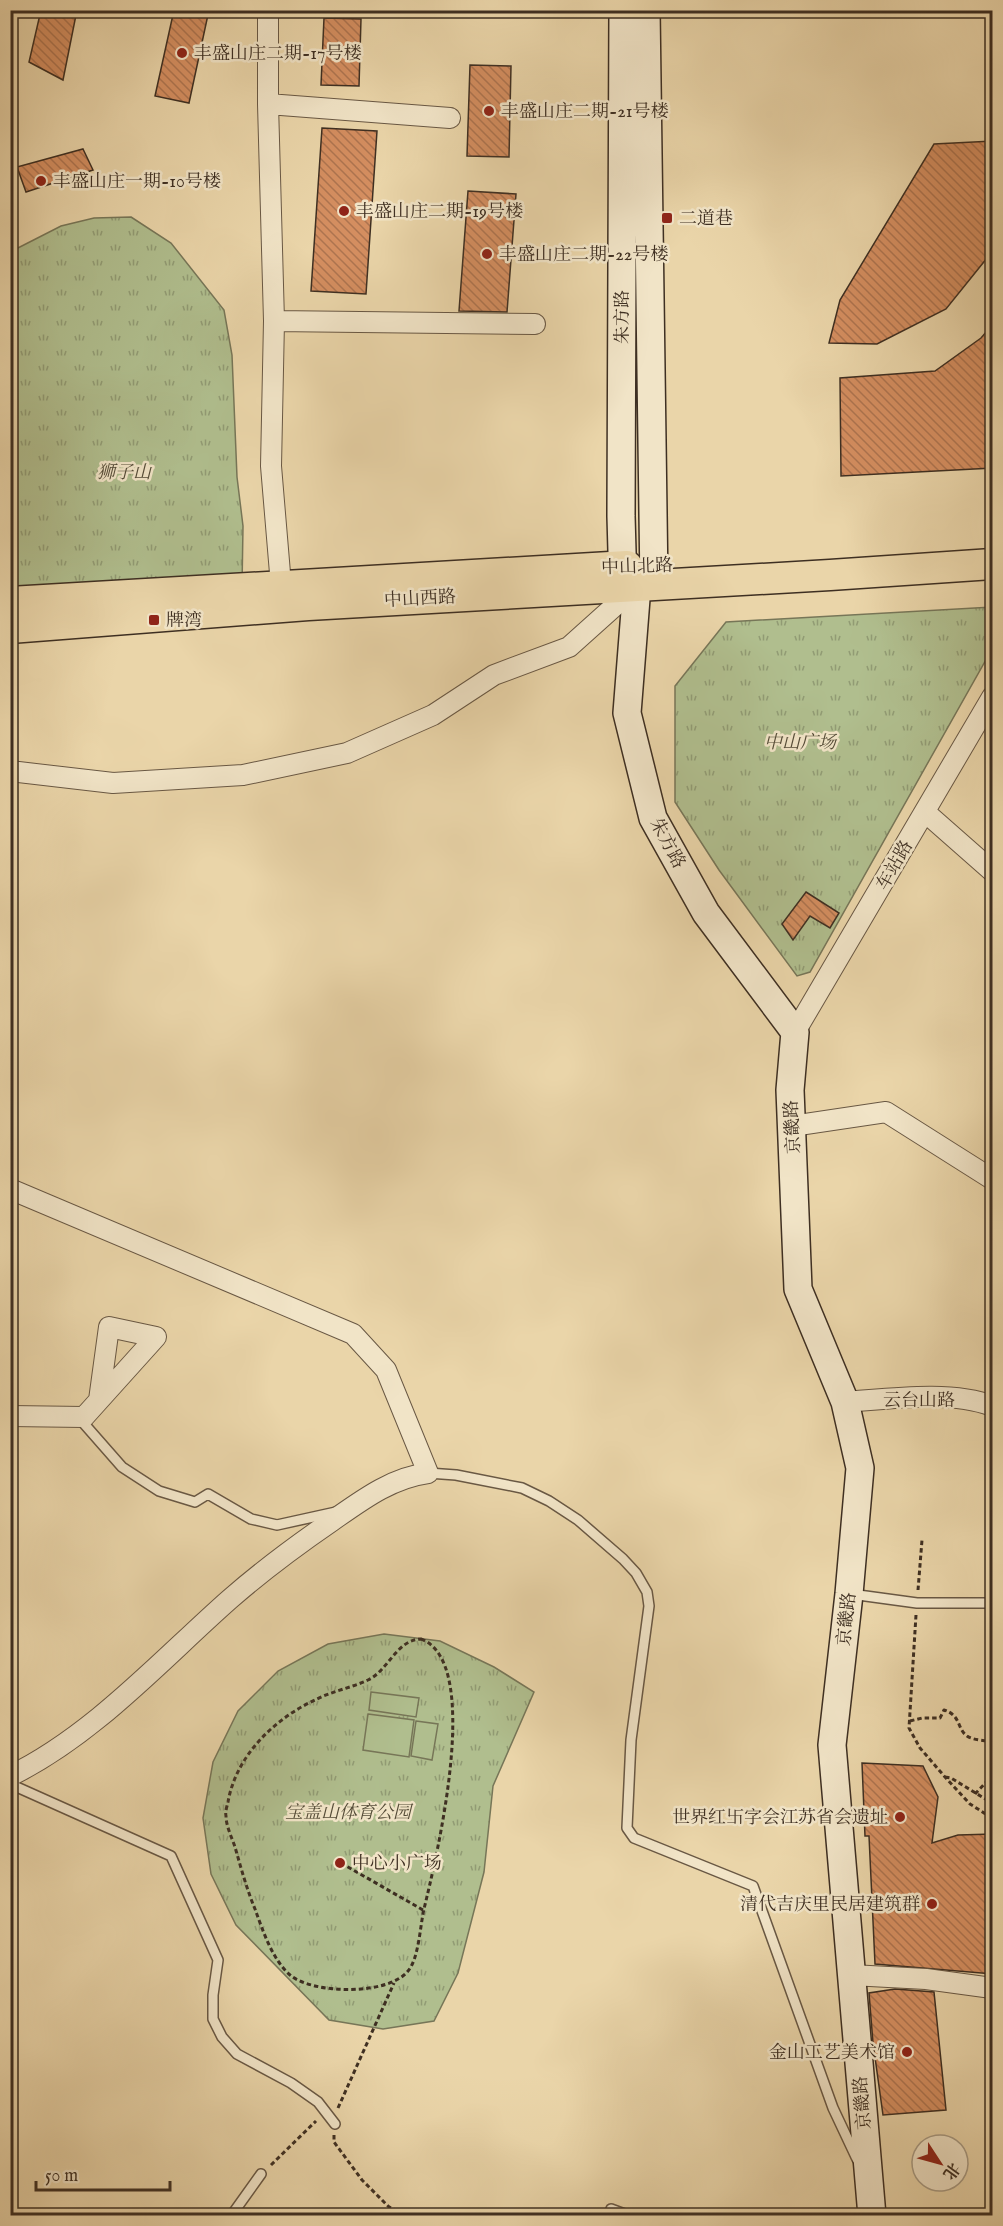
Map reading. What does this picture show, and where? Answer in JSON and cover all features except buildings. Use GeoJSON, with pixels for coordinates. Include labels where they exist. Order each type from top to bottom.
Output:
{"type":"FeatureCollection","features":[{"type":"Feature","properties":{"kind":"main road","name":"中山北路"},"geometry":{"type":"LineString","coordinates":[[281,585],[638,578],[993,546]]}},
{"type":"Feature","properties":{"kind":"main road","name":"中山西路"},"geometry":{"type":"LineString","coordinates":[[10,628],[638,578],[830,575],[993,564]]}},
{"type":"Feature","properties":{"kind":"main road"},"geometry":{"type":"LineString","coordinates":[[10,602],[281,585]]}},
{"type":"Feature","properties":{"kind":"street"},"geometry":{"type":"LineString","coordinates":[[268,10],[268,104],[274,321],[271,466],[281,585]]}},
{"type":"Feature","properties":{"kind":"street","name":"朱方路"},"geometry":{"type":"LineString","coordinates":[[623,10],[638,578]]}},
{"type":"Feature","properties":{"kind":"street","name":"朱方路"},"geometry":{"type":"LineString","coordinates":[[646,10],[638,578],[627,713],[653,818],[705,913],[795,1032]]}},
{"type":"Feature","properties":{"kind":"street"},"geometry":{"type":"LineString","coordinates":[[268,104],[450,118]]}},
{"type":"Feature","properties":{"kind":"street"},"geometry":{"type":"LineString","coordinates":[[274,321],[535,324]]}},
{"type":"Feature","properties":{"kind":"street"},"geometry":{"type":"LineString","coordinates":[[10,771],[125,783],[243,775],[347,753],[433,715],[494,675],[569,647],[638,578]]}},
{"type":"Feature","properties":{"kind":"street","name":"车站路"},"geometry":{"type":"LineString","coordinates":[[795,1032],[993,697]]}},
{"type":"Feature","properties":{"kind":"street"},"geometry":{"type":"LineString","coordinates":[[925,812],[993,871]]}},
{"type":"Feature","properties":{"kind":"street","name":"京畿路"},"geometry":{"type":"LineString","coordinates":[[795,1032],[790,1090],[798,1289],[845,1402],[860,1468],[832,1745],[872,2216]]}},
{"type":"Feature","properties":{"kind":"street"},"geometry":{"type":"LineString","coordinates":[[792,1126],[886,1112],[993,1179]]}},
{"type":"Feature","properties":{"kind":"street"},"geometry":{"type":"LineString","coordinates":[[10,1189],[353,1334],[386,1370],[428,1473],[410,1475],[390,1484],[296,1546],[231,1598],[161,1663],[75,1737],[10,1776]]}},
{"type":"Feature","properties":{"kind":"street","name":"云台山路"},"geometry":{"type":"LineString","coordinates":[[845,1402],[921,1396],[982,1402],[993,1406]]}},
{"type":"Feature","properties":{"kind":"street"},"geometry":{"type":"LineString","coordinates":[[10,1416],[84,1417],[99,1400]]}},
{"type":"Feature","properties":{"kind":"street"},"geometry":{"type":"LineString","coordinates":[[851,1975],[926,1979],[993,1988]]}},
{"type":"Feature","properties":{"kind":"lane"},"geometry":{"type":"LineString","coordinates":[[78,1417],[122,1467],[159,1491],[195,1502],[208,1494],[251,1520],[277,1525],[350,1509]]}},
{"type":"Feature","properties":{"kind":"lane"},"geometry":{"type":"LineString","coordinates":[[428,1473],[456,1475],[522,1488],[549,1501],[578,1520],[636,1573],[647,1592],[649,1606],[631,1740],[627,1828],[634,1838],[753,1886],[833,2108],[869,2183]]}},
{"type":"Feature","properties":{"kind":"lane"},"geometry":{"type":"LineString","coordinates":[[849,1594],[917,1603],[993,1603]]}},
{"type":"Feature","properties":{"kind":"lane"},"geometry":{"type":"LineString","coordinates":[[10,1784],[171,1856],[218,1960],[213,1995],[213,2019],[222,2037],[237,2054],[291,2083],[318,2102],[335,2124]]}},
{"type":"Feature","properties":{"kind":"lane"},"geometry":{"type":"LineString","coordinates":[[231,2216],[261,2174]]}},
{"type":"Feature","properties":{"kind":"lane"},"geometry":{"type":"LineString","coordinates":[[611,2209],[630,2216]]}},
{"type":"Feature","properties":{"kind":"path"},"geometry":{"type":"LineString","coordinates":[[922,1540],[909,1728],[920,1748],[970,1804],[993,1818]]}},
{"type":"Feature","properties":{"kind":"path"},"geometry":{"type":"LineString","coordinates":[[395,1982],[358,1989],[335,1989],[300,1982],[288,1974],[276,1957],[253,1906],[226,1816],[230,1793],[240,1768],[266,1733],[286,1717],[316,1699],[373,1677],[386,1667],[401,1647],[412,1640],[421,1640],[429,1642],[440,1654],[447,1671],[453,1728],[437,1859],[409,1971],[391,1986],[335,2115],[334,2142],[362,2180],[389,2207],[410,2216]]}},
{"type":"Feature","properties":{"kind":"path"},"geometry":{"type":"LineString","coordinates":[[910,1722],[922,1718],[940,1718],[944,1710],[948,1710],[957,1718],[964,1734],[974,1739],[987,1741],[993,1748]]}},
{"type":"Feature","properties":{"kind":"path"},"geometry":{"type":"LineString","coordinates":[[975,1794],[993,1776]]}},
{"type":"Feature","properties":{"kind":"path"},"geometry":{"type":"LineString","coordinates":[[945,1777],[951,1778],[993,1803]]}},
{"type":"Feature","properties":{"kind":"path"},"geometry":{"type":"LineString","coordinates":[[341,1863],[423,1911]]}},
{"type":"Feature","properties":{"kind":"path"},"geometry":{"type":"LineString","coordinates":[[261,2174],[326,2112]]}},
{"type":"Feature","properties":{"kind":"green space","name":"狮子山"},"geometry":{"type":"Polygon","coordinates":[[[131,217],[171,243],[224,310],[232,355],[237,477],[243,526],[242,587],[11,592],[10,252],[61,226],[94,218],[131,217]]]}},
{"type":"Feature","properties":{"kind":"green space","name":"中山广场"},"geometry":{"type":"Polygon","coordinates":[[[992,607],[992,649],[810,972],[797,976],[719,870],[675,802],[675,686],[726,622],[992,607]]]}},
{"type":"Feature","properties":{"kind":"green space","name":"宝盖山体育公园"},"geometry":{"type":"Polygon","coordinates":[[[384,1634],[440,1641],[494,1667],[534,1692],[493,1786],[484,1872],[458,1973],[434,2021],[383,2029],[329,2020],[236,1925],[211,1874],[203,1818],[213,1762],[238,1711],[278,1671],[328,1644],[384,1634]]]}},
{"type":"Feature","properties":{"kind":"green space"},"geometry":{"type":"Polygon","coordinates":[[[371,1692],[419,1698],[416,1717],[369,1710],[371,1692]]]}},
{"type":"Feature","properties":{"kind":"green space"},"geometry":{"type":"Polygon","coordinates":[[[368,1714],[414,1720],[409,1757],[363,1750],[368,1714]]]}},
{"type":"Feature","properties":{"kind":"green space"},"geometry":{"type":"Polygon","coordinates":[[[416,1721],[438,1724],[432,1760],[411,1756],[416,1721]]]}},
{"type":"Feature","properties":{"kind":"place","name":"丰盛山庄二期-17号楼"},"geometry":{"type":"Point","coordinates":[182,53]}},
{"type":"Feature","properties":{"kind":"place","name":"丰盛山庄二期-21号楼"},"geometry":{"type":"Point","coordinates":[489,111]}},
{"type":"Feature","properties":{"kind":"place","name":"丰盛山庄一期-10号楼"},"geometry":{"type":"Point","coordinates":[41,181]}},
{"type":"Feature","properties":{"kind":"place","name":"丰盛山庄二期-19号楼"},"geometry":{"type":"Point","coordinates":[344,211]}},
{"type":"Feature","properties":{"kind":"place","name":"二道巷"},"geometry":{"type":"Point","coordinates":[667,218]}},
{"type":"Feature","properties":{"kind":"place","name":"丰盛山庄二期-22号楼"},"geometry":{"type":"Point","coordinates":[487,254]}},
{"type":"Feature","properties":{"kind":"place","name":"牌湾"},"geometry":{"type":"Point","coordinates":[154,620]}},
{"type":"Feature","properties":{"kind":"place","name":"世界红卐字会江苏省会遗址"},"geometry":{"type":"Point","coordinates":[900,1817]}},
{"type":"Feature","properties":{"kind":"place","name":"中心小广场"},"geometry":{"type":"Point","coordinates":[340,1863]}},
{"type":"Feature","properties":{"kind":"place","name":"清代吉庆里民居建筑群"},"geometry":{"type":"Point","coordinates":[932,1904]}},
{"type":"Feature","properties":{"kind":"place","name":"金山工艺美术馆"},"geometry":{"type":"Point","coordinates":[907,2052]}}]}
